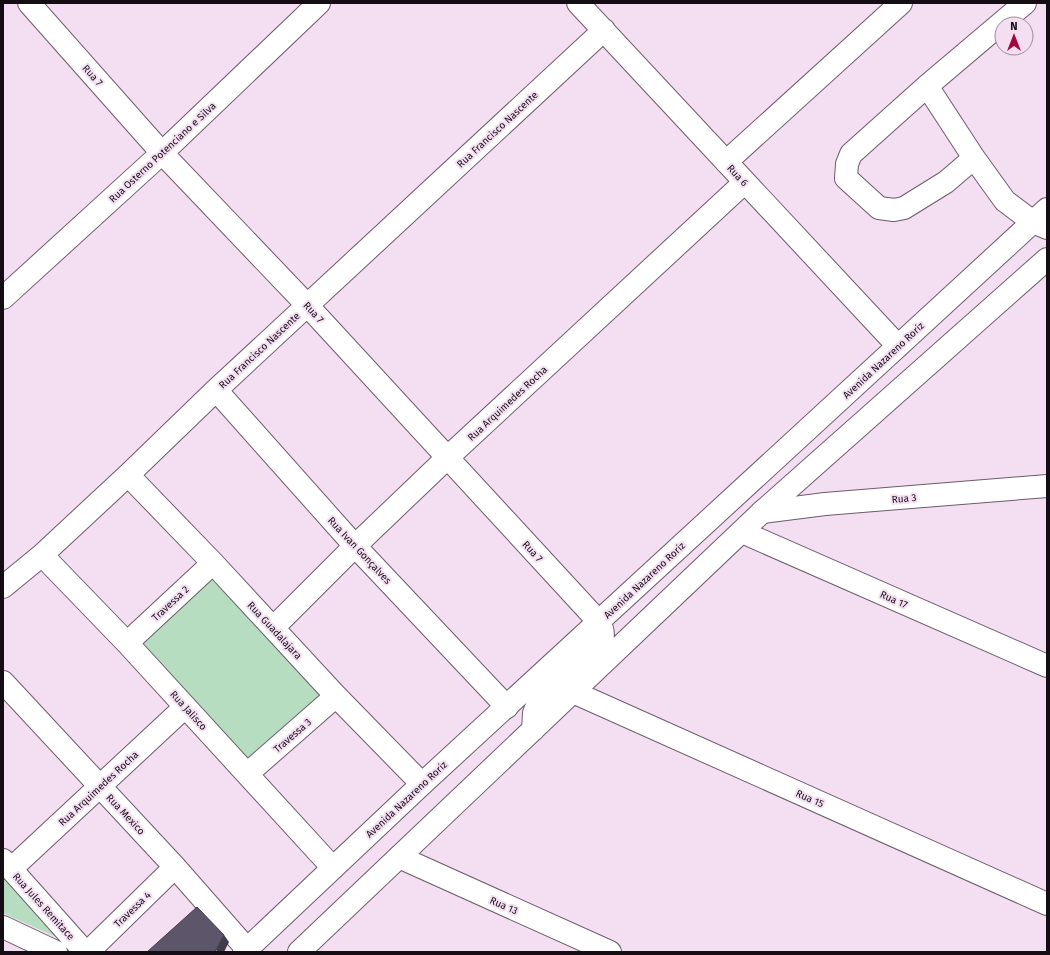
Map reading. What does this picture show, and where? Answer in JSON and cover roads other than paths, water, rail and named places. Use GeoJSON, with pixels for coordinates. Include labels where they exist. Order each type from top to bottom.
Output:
{"type":"FeatureCollection","features":[{"type":"Feature","properties":{"kind":"street","name":"Rua 7"},"geometry":{"type":"LineString","coordinates":[[29,3],[162,153],[307,305],[599,622]]}},
{"type":"Feature","properties":{"kind":"street","name":"Rua Osterno Potenciano e Silva"},"geometry":{"type":"LineString","coordinates":[[3,298],[162,153],[319,3]]}},
{"type":"Feature","properties":{"kind":"street","name":"Rua 6"},"geometry":{"type":"LineString","coordinates":[[578,3],[898,346]]}},
{"type":"Feature","properties":{"kind":"street"},"geometry":{"type":"LineString","coordinates":[[726,162],[901,3]]}},
{"type":"Feature","properties":{"kind":"street"},"geometry":{"type":"LineString","coordinates":[[974,158],[946,182],[904,208],[894,210],[879,208],[846,178],[851,154],[927,86],[1025,3]]}},
{"type":"Feature","properties":{"kind":"street","name":"Rua Francisco Nascente"},"geometry":{"type":"LineString","coordinates":[[5,580],[42,555],[216,390],[604,30]]}},
{"type":"Feature","properties":{"kind":"street"},"geometry":{"type":"LineString","coordinates":[[927,86],[974,158],[1005,200],[1042,219]]}},
{"type":"Feature","properties":{"kind":"street","name":"Rua Arquimedes Rocha"},"geometry":{"type":"LineString","coordinates":[[273,628],[447,458],[745,182]]}},
{"type":"Feature","properties":{"kind":"street","name":"Avenida Nazareno Roriz"},"geometry":{"type":"LineString","coordinates":[[245,950],[422,784],[898,346],[1042,219]]}},
{"type":"Feature","properties":{"kind":"street"},"geometry":{"type":"LineString","coordinates":[[299,952],[762,512],[1047,258]]}},
{"type":"Feature","properties":{"kind":"street","name":"Rua Ivan Gonçalves"},"geometry":{"type":"LineString","coordinates":[[216,390],[356,546],[507,707]]}},
{"type":"Feature","properties":{"kind":"street","name":"Rua Guadalajara"},"geometry":{"type":"LineString","coordinates":[[128,475],[213,563],[336,696],[422,784]]}},
{"type":"Feature","properties":{"kind":"street","name":"Rua 3"},"geometry":{"type":"LineString","coordinates":[[762,512],[825,504],[1047,486]]}},
{"type":"Feature","properties":{"kind":"street","name":"Rua 17"},"geometry":{"type":"LineString","coordinates":[[742,532],[1047,666]]}},
{"type":"Feature","properties":{"kind":"street","name":"Rua Jalisco"},"geometry":{"type":"LineString","coordinates":[[42,555],[127,643],[333,868]]}},
{"type":"Feature","properties":{"kind":"street","name":"Travessa 2"},"geometry":{"type":"LineString","coordinates":[[127,643],[213,563]]}},
{"type":"Feature","properties":{"kind":"street"},"geometry":{"type":"LineString","coordinates":[[533,730],[534,713],[539,701],[602,641],[603,632],[599,622]]}},
{"type":"Feature","properties":{"kind":"street","name":"Rua Mexico"},"geometry":{"type":"LineString","coordinates":[[3,682],[175,867],[245,950]]}},
{"type":"Feature","properties":{"kind":"street","name":"Rua 15"},"geometry":{"type":"LineString","coordinates":[[574,692],[1047,904]]}},
{"type":"Feature","properties":{"kind":"street","name":"Travessa 3"},"geometry":{"type":"LineString","coordinates":[[247,774],[336,696]]}},
{"type":"Feature","properties":{"kind":"street","name":"Rua Arquimedes Rocha"},"geometry":{"type":"LineString","coordinates":[[7,865],[100,786],[185,707]]}},
{"type":"Feature","properties":{"kind":"street","name":"Rua 13"},"geometry":{"type":"LineString","coordinates":[[399,857],[610,952]]}},
{"type":"Feature","properties":{"kind":"street","name":"Rua Jules Remitace"},"geometry":{"type":"LineString","coordinates":[[7,865],[85,952]]}},
{"type":"Feature","properties":{"kind":"street","name":"Travessa 4"},"geometry":{"type":"LineString","coordinates":[[88,952],[175,867]]}},
{"type":"Feature","properties":{"kind":"street"},"geometry":{"type":"LineString","coordinates":[[3,927],[56,952]]}}]}
